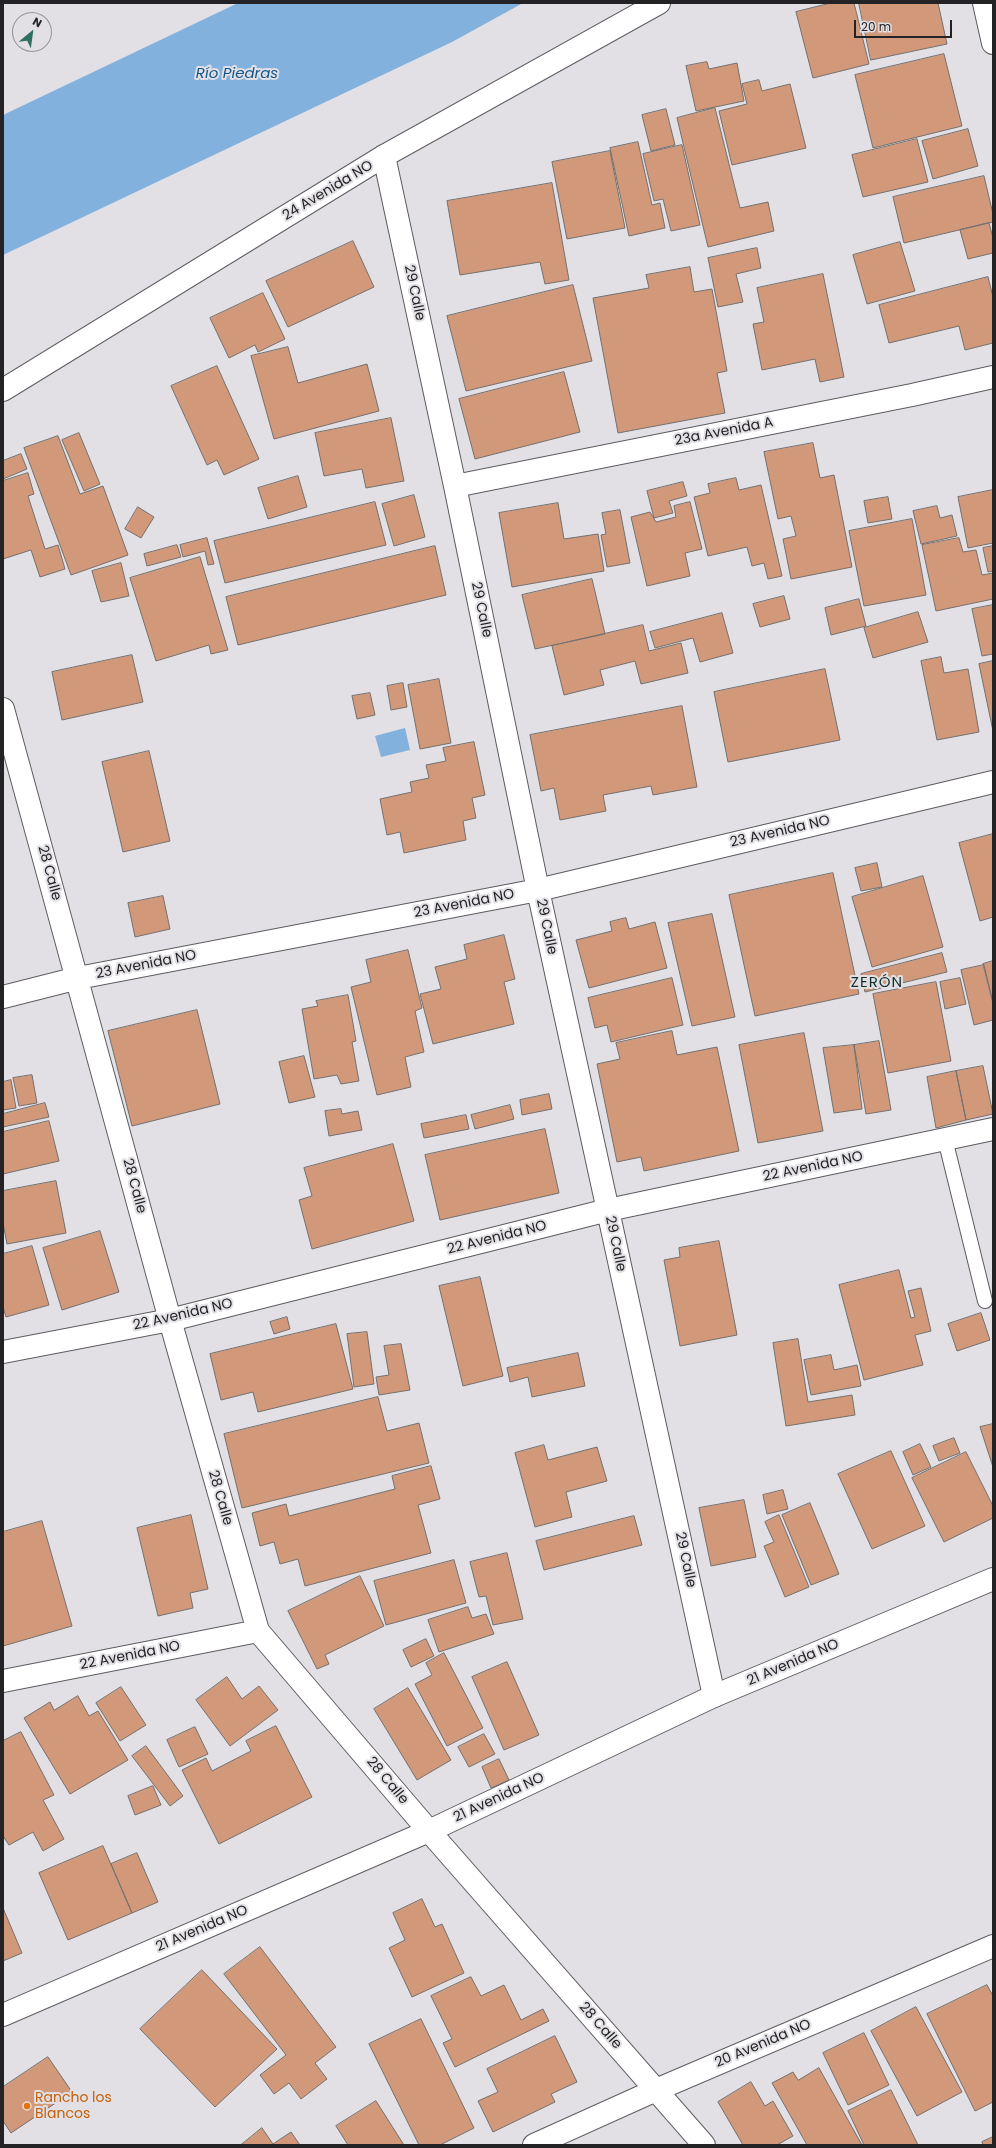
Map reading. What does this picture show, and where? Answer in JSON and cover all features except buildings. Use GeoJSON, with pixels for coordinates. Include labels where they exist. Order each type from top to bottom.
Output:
{"type":"FeatureCollection","features":[{"type":"Feature","properties":{"kind":"street","name":"24 Avenida NO"},"geometry":{"type":"LineString","coordinates":[[3,390],[384,156],[659,3]]}},
{"type":"Feature","properties":{"kind":"street"},"geometry":{"type":"LineString","coordinates":[[984,3],[993,43]]}},
{"type":"Feature","properties":{"kind":"street","name":"29 Calle"},"geometry":{"type":"LineString","coordinates":[[384,156],[455,486],[538,890],[714,1696]]}},
{"type":"Feature","properties":{"kind":"street","name":"23a Avenida A"},"geometry":{"type":"LineString","coordinates":[[455,486],[912,395],[993,376]]}},
{"type":"Feature","properties":{"kind":"street","name":"28 Calle"},"geometry":{"type":"LineString","coordinates":[[3,709],[78,978],[170,1320],[258,1630],[429,1831],[704,2145]]}},
{"type":"Feature","properties":{"kind":"street","name":"23 Avenida NO"},"geometry":{"type":"LineString","coordinates":[[3,997],[78,978],[538,890],[993,782]]}},
{"type":"Feature","properties":{"kind":"street","name":"22 Avenida NO"},"geometry":{"type":"LineString","coordinates":[[3,1352],[170,1320],[608,1210],[993,1129]]}},
{"type":"Feature","properties":{"kind":"street","name":"21 Avenida NO"},"geometry":{"type":"LineString","coordinates":[[3,2015],[429,1831],[714,1696],[993,1579]]}},
{"type":"Feature","properties":{"kind":"street","name":"22 Avenida NO"},"geometry":{"type":"LineString","coordinates":[[3,1681],[258,1630]]}},
{"type":"Feature","properties":{"kind":"street","name":"20 Avenida NO"},"geometry":{"type":"LineString","coordinates":[[534,2145],[656,2090],[993,1946]]}},
{"type":"Feature","properties":{"kind":"lane"},"geometry":{"type":"LineString","coordinates":[[945,1139],[985,1301]]}},
{"type":"Feature","properties":{"kind":"water","name":"Río Piedras"},"geometry":{"type":"Polygon","coordinates":[[[238,3],[523,3],[452,42],[3,255],[3,115],[238,3]]]}},
{"type":"Feature","properties":{"kind":"water"},"geometry":{"type":"Polygon","coordinates":[[[405,728],[410,750],[381,757],[375,736],[405,728]]]}},
{"type":"Feature","properties":{"kind":"place","name":"Rancho los Blancos"},"geometry":{"type":"Point","coordinates":[27,2106]}},
{"type":"Feature","properties":{"kind":"district","name":"ZERÓN"},"geometry":{"type":"Point","coordinates":[877,983]}}]}
